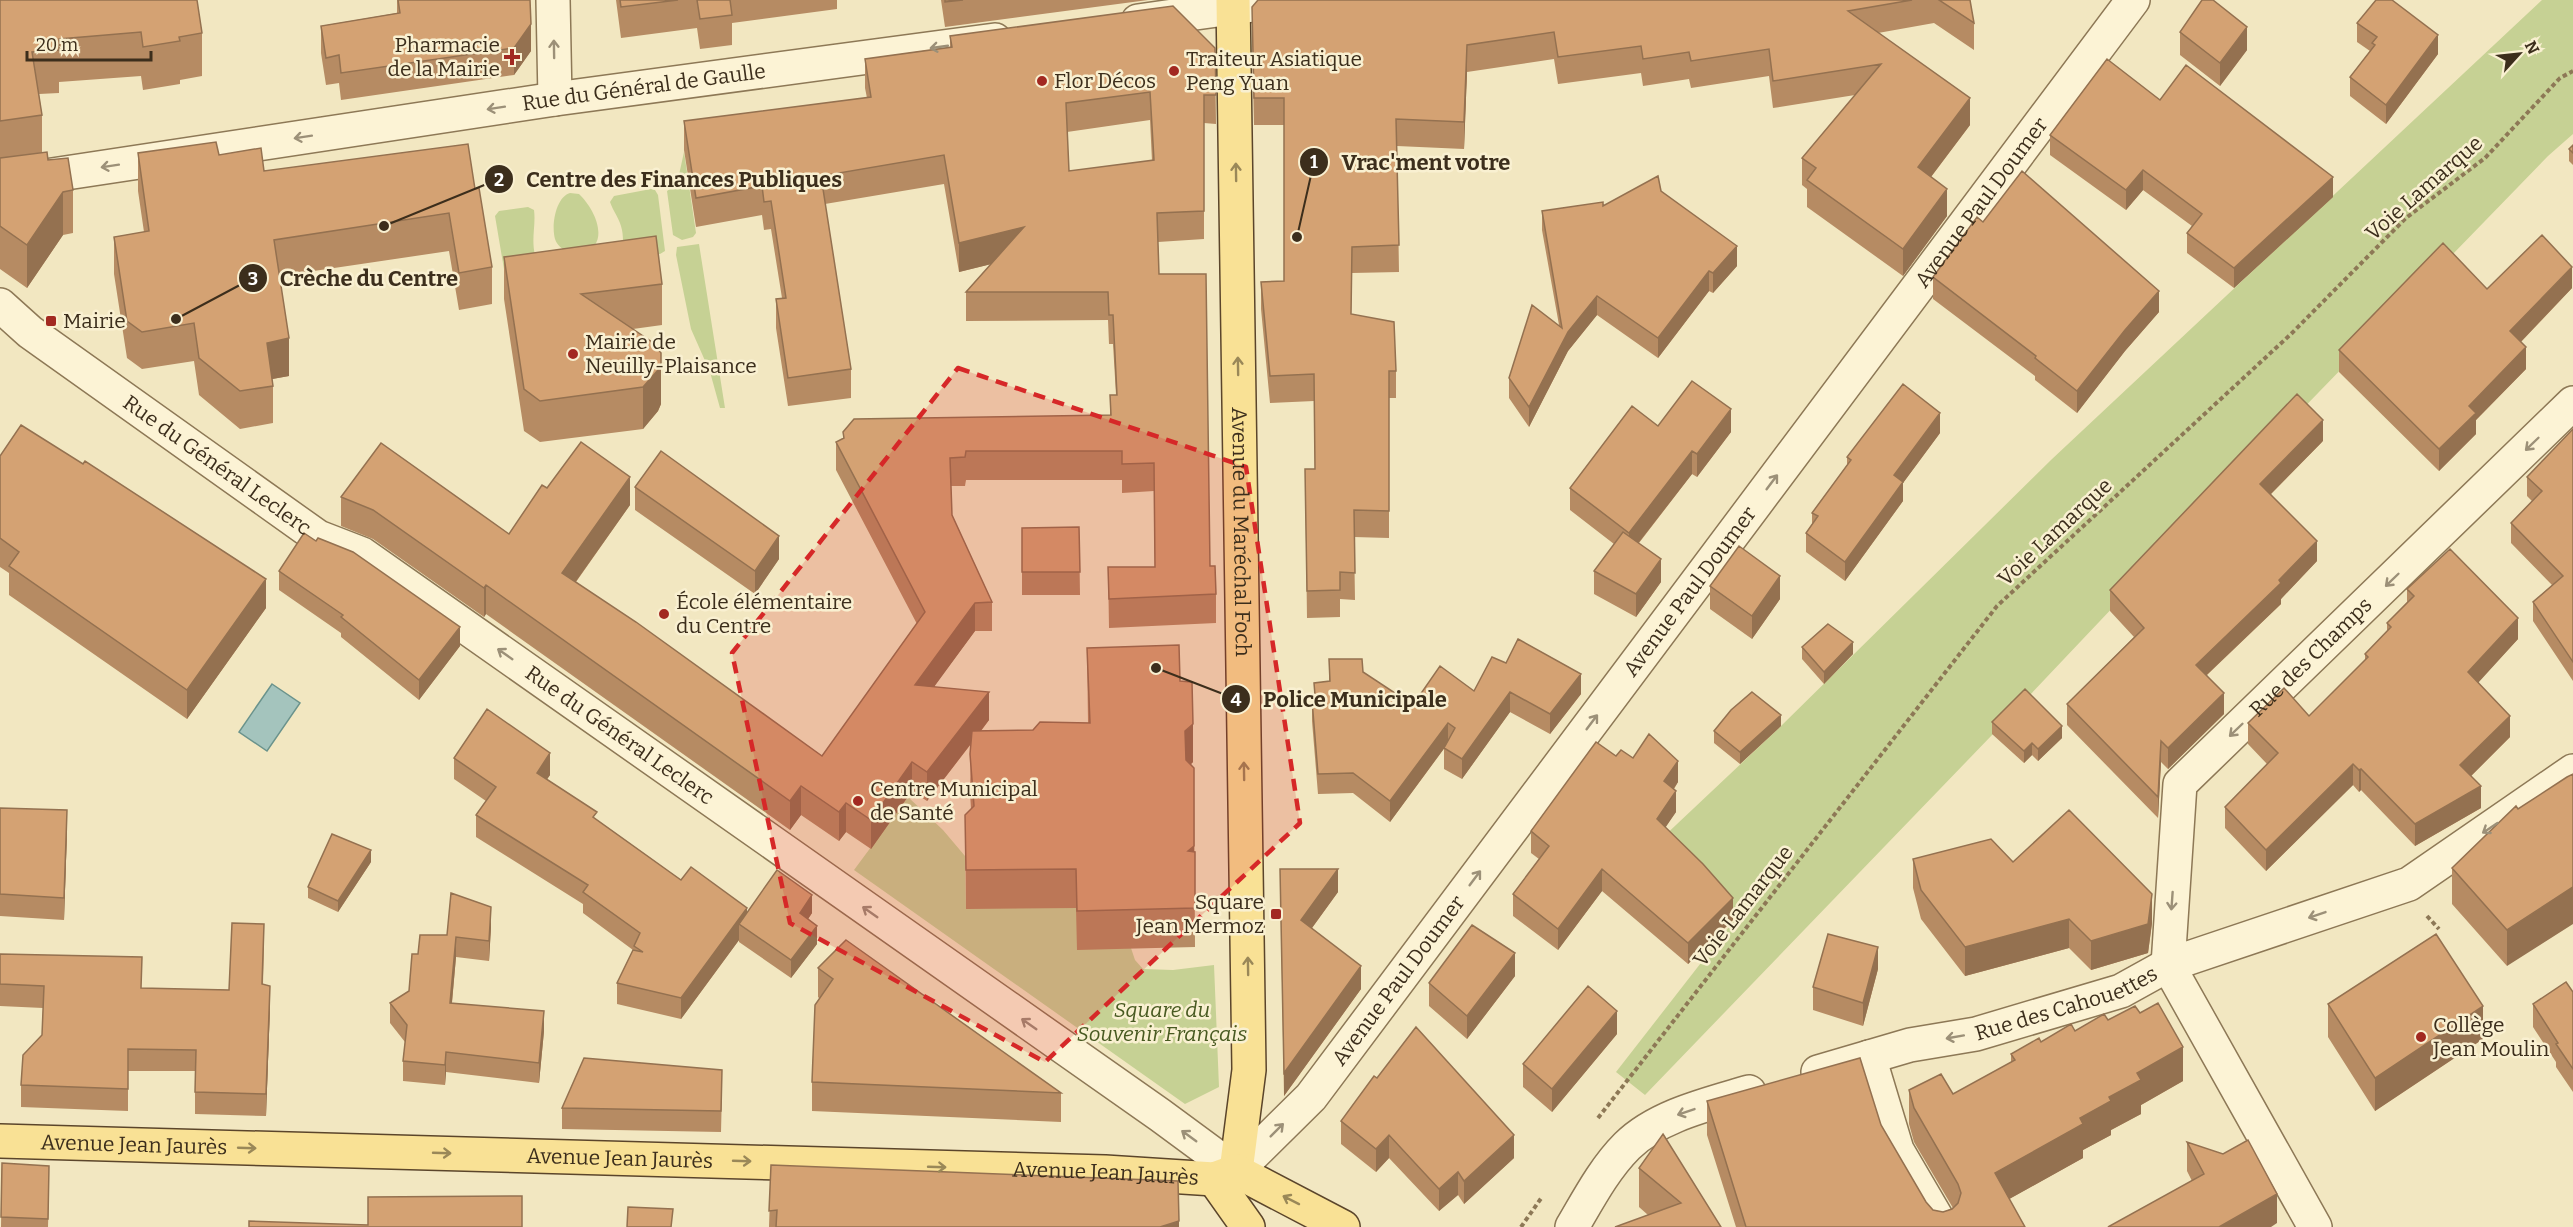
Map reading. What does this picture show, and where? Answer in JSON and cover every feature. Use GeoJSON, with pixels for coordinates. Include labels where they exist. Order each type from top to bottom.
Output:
{"type":"FeatureCollection","features":[{"type":"Feature","properties":{"kind":"main road","name":"Avenue du Maréchal Foch"},"geometry":{"type":"LineString","coordinates":[[1225,1175],[1249,1070],[1233,4]]}},
{"type":"Feature","properties":{"kind":"main road","name":"Avenue Jean Jaurès"},"geometry":{"type":"LineString","coordinates":[[0,1141],[1225,1175]]}},
{"type":"Feature","properties":{"kind":"main road"},"geometry":{"type":"LineString","coordinates":[[1225,1175],[1248,1227]]}},
{"type":"Feature","properties":{"kind":"main road"},"geometry":{"type":"LineString","coordinates":[[1225,1175],[1343,1227]]}},
{"type":"Feature","properties":{"kind":"street"},"geometry":{"type":"LineString","coordinates":[[553,0],[555,99]]}},
{"type":"Feature","properties":{"kind":"street"},"geometry":{"type":"LineString","coordinates":[[1109,25],[1233,4],[1288,0]]}},
{"type":"Feature","properties":{"kind":"street","name":"Avenue Paul Doumer"},"geometry":{"type":"LineString","coordinates":[[1225,1175],[1311,1097],[2133,0]]}},
{"type":"Feature","properties":{"kind":"street","name":"Rue du Général de Gaulle"},"geometry":{"type":"LineString","coordinates":[[0,183],[555,99],[1028,35]]}},
{"type":"Feature","properties":{"kind":"street","name":"Rue du Général Leclerc"},"geometry":{"type":"LineString","coordinates":[[0,305],[30,332],[318,537],[362,554],[1160,1115],[1225,1175]]}},
{"type":"Feature","properties":{"kind":"street","name":"Rue des Champs"},"geometry":{"type":"LineString","coordinates":[[2168,965],[2180,784],[2573,402]]}},
{"type":"Feature","properties":{"kind":"street","name":"Rue des Cahouettes"},"geometry":{"type":"LineString","coordinates":[[1572,1227],[1594,1188],[1627,1146],[1668,1118],[1910,1045],[1976,1034],[2121,991],[2168,965],[2409,884],[2573,771]]}},
{"type":"Feature","properties":{"kind":"street"},"geometry":{"type":"LineString","coordinates":[[2168,965],[2316,1227]]}},
{"type":"Feature","properties":{"kind":"street"},"geometry":{"type":"LineString","coordinates":[[1869,1057],[1897,1150],[1942,1227]]}},
{"type":"Feature","properties":{"kind":"path","name":"Voie Lamarque"},"geometry":{"type":"LineString","coordinates":[[1626,1079],[1997,606],[2291,334],[2406,218],[2485,158],[2560,78],[2573,71]]}},
{"type":"Feature","properties":{"kind":"highlighted area"},"geometry":{"type":"Polygon","coordinates":[[[958,368],[1246,467],[1300,823],[1045,1062],[790,923],[732,653],[958,368]]]}},
{"type":"Feature","properties":{"kind":"green space"},"geometry":{"type":"Polygon","coordinates":[[[2542,0],[2573,0],[2573,134],[2548,156],[2225,489],[1645,1095],[1616,1072],[1739,914],[1703,885],[1659,841],[1781,726],[2051,460],[2542,0]]]}},
{"type":"Feature","properties":{"kind":"green space"},"geometry":{"type":"Polygon","coordinates":[[[684,152],[696,233],[693,237],[682,240],[673,235],[667,191],[677,184],[684,152]]]}},
{"type":"Feature","properties":{"kind":"green space"},"geometry":{"type":"Polygon","coordinates":[[[655,190],[658,195],[665,251],[660,254],[625,260],[621,226],[610,202],[614,196],[655,190]]]}},
{"type":"Feature","properties":{"kind":"green space"},"geometry":{"type":"Polygon","coordinates":[[[570,193],[579,194],[588,204],[597,225],[598,239],[595,245],[568,252],[556,241],[554,226],[558,206],[561,200],[570,193]]]}},
{"type":"Feature","properties":{"kind":"green space"},"geometry":{"type":"Polygon","coordinates":[[[528,207],[534,210],[535,255],[505,275],[495,216],[499,211],[528,207]]]}},
{"type":"Feature","properties":{"kind":"green space"},"geometry":{"type":"Polygon","coordinates":[[[699,244],[725,408],[720,408],[710,372],[691,329],[676,255],[677,247],[699,244]]]}},
{"type":"Feature","properties":{"kind":"green space","name":"Square du Souvenir Français"},"geometry":{"type":"Polygon","coordinates":[[[908,797],[943,830],[965,856],[966,909],[1033,875],[1131,948],[1135,960],[1143,969],[1173,970],[1214,965],[1219,1087],[1185,1104],[854,870],[908,797]]]}},
{"type":"Feature","properties":{"kind":"water"},"geometry":{"type":"Polygon","coordinates":[[[272,684],[300,703],[267,751],[239,732],[272,684]]]}},
{"type":"Feature","properties":{"kind":"building"},"geometry":{"type":"Polygon","coordinates":[[[0,0],[197,0],[202,33],[179,37],[180,41],[143,47],[141,32],[59,39],[59,50],[32,52],[42,115],[0,121],[0,0]]]}},
{"type":"Feature","properties":{"kind":"building"},"geometry":{"type":"Polygon","coordinates":[[[398,0],[530,0],[531,24],[514,48],[341,73],[339,55],[326,58],[321,26],[400,13],[398,0]]]}},
{"type":"Feature","properties":{"kind":"building"},"geometry":{"type":"Polygon","coordinates":[[[620,0],[678,0],[621,7],[620,0]]]}},
{"type":"Feature","properties":{"kind":"building"},"geometry":{"type":"Polygon","coordinates":[[[697,0],[730,0],[732,15],[700,19],[697,0]]]}},
{"type":"Feature","properties":{"kind":"building"},"geometry":{"type":"Polygon","coordinates":[[[1258,0],[1912,0],[1848,11],[1970,98],[1918,167],[1947,189],[1903,249],[1807,180],[1816,168],[1802,158],[1881,64],[1773,81],[1769,49],[1691,61],[1689,52],[1643,59],[1641,46],[1558,57],[1554,32],[1467,45],[1464,122],[1396,119],[1399,245],[1352,247],[1351,314],[1394,322],[1396,371],[1389,371],[1389,511],[1354,510],[1355,573],[1340,572],[1340,590],[1307,591],[1305,469],[1315,469],[1314,374],[1270,376],[1261,282],[1284,281],[1284,98],[1254,98],[1252,7],[1258,0]]]}},
{"type":"Feature","properties":{"kind":"building"},"geometry":{"type":"Polygon","coordinates":[[[1939,0],[1970,0],[1974,23],[1939,0]]]}},
{"type":"Feature","properties":{"kind":"building"},"geometry":{"type":"Polygon","coordinates":[[[2202,0],[2213,0],[2247,27],[2220,63],[2180,32],[2202,0]]]}},
{"type":"Feature","properties":{"kind":"building"},"geometry":{"type":"Polygon","coordinates":[[[2376,0],[2392,0],[2438,35],[2386,105],[2350,77],[2375,45],[2372,43],[2377,37],[2357,23],[2376,0]]]}},
{"type":"Feature","properties":{"kind":"building"},"geometry":{"type":"Polygon","coordinates":[[[1173,6],[1215,48],[1216,95],[1204,95],[1204,211],[1157,213],[1159,274],[1206,274],[1210,566],[1215,566],[1216,594],[1109,599],[1108,567],[1155,567],[1154,463],[1122,464],[1122,451],[966,451],[965,457],[950,458],[952,515],[992,602],[975,603],[915,685],[989,692],[927,772],[912,762],[871,820],[846,803],[839,812],[801,786],[790,801],[486,585],[484,588],[373,510],[341,497],[381,443],[509,534],[542,485],[547,488],[581,442],[630,477],[562,573],[636,622],[822,756],[925,612],[836,442],[844,438],[843,432],[854,419],[1111,415],[1110,395],[1117,395],[1113,315],[1109,315],[1108,292],[966,292],[1024,227],[959,243],[944,155],[821,176],[851,369],[788,378],[776,299],[786,298],[771,201],[764,202],[762,186],[696,198],[684,121],[871,97],[865,59],[952,47],[950,36],[1173,6]],[[1150,92],[1066,103],[1069,171],[1154,160],[1150,92]]]}},
{"type":"Feature","properties":{"kind":"building"},"geometry":{"type":"Polygon","coordinates":[[[2107,59],[2160,100],[2186,65],[2333,177],[2234,268],[2187,233],[2202,214],[2143,170],[2126,190],[2050,135],[2107,59]]]}},
{"type":"Feature","properties":{"kind":"building"},"geometry":{"type":"Polygon","coordinates":[[[216,142],[219,155],[261,148],[264,171],[468,144],[475,189],[479,188],[492,267],[459,273],[449,213],[274,240],[289,338],[267,343],[273,386],[240,391],[199,358],[194,323],[142,332],[127,321],[114,237],[149,231],[138,153],[216,142]]]}},
{"type":"Feature","properties":{"kind":"building"},"geometry":{"type":"Polygon","coordinates":[[[47,152],[48,160],[68,158],[73,190],[63,192],[27,245],[0,226],[0,158],[47,152]]]}},
{"type":"Feature","properties":{"kind":"building"},"geometry":{"type":"Polygon","coordinates":[[[2022,171],[2159,291],[2077,391],[2035,358],[2036,356],[1933,277],[1977,217],[1983,222],[2022,171]]]}},
{"type":"Feature","properties":{"kind":"building"},"geometry":{"type":"Polygon","coordinates":[[[1658,176],[1661,191],[1737,246],[1713,273],[1709,271],[1658,338],[1597,296],[1568,332],[1529,407],[1509,378],[1532,305],[1562,328],[1542,211],[1603,202],[1603,206],[1658,176]]]}},
{"type":"Feature","properties":{"kind":"building"},"geometry":{"type":"Polygon","coordinates":[[[2542,235],[2572,267],[2510,331],[2526,347],[2469,406],[2476,413],[2439,449],[2339,350],[2443,243],[2487,289],[2542,235]]]}},
{"type":"Feature","properties":{"kind":"building"},"geometry":{"type":"Polygon","coordinates":[[[656,236],[662,284],[581,294],[655,344],[661,353],[658,370],[643,387],[540,401],[524,389],[504,257],[656,236]]]}},
{"type":"Feature","properties":{"kind":"building"},"geometry":{"type":"Polygon","coordinates":[[[1692,381],[1731,409],[1697,454],[1692,451],[1629,533],[1570,488],[1632,406],[1658,426],[1692,381]]]}},
{"type":"Feature","properties":{"kind":"building"},"geometry":{"type":"Polygon","coordinates":[[[1903,384],[1940,413],[1894,475],[1903,482],[1845,562],[1806,533],[1818,516],[1812,513],[1851,460],[1847,457],[1903,384]]]}},
{"type":"Feature","properties":{"kind":"building"},"geometry":{"type":"Polygon","coordinates":[[[2297,394],[2323,420],[2260,484],[2317,541],[2279,580],[2281,583],[2196,665],[2224,693],[2168,748],[2161,741],[2158,797],[2067,704],[2144,628],[2110,590],[2297,394]]]}},
{"type":"Feature","properties":{"kind":"building"},"geometry":{"type":"Polygon","coordinates":[[[21,425],[83,464],[85,461],[266,579],[187,690],[9,566],[19,552],[0,538],[0,456],[21,425]]]}},
{"type":"Feature","properties":{"kind":"building"},"geometry":{"type":"Polygon","coordinates":[[[2573,429],[2573,662],[2533,602],[2563,576],[2511,523],[2542,491],[2527,477],[2573,429]]]}},
{"type":"Feature","properties":{"kind":"building"},"geometry":{"type":"Polygon","coordinates":[[[661,451],[779,536],[755,571],[635,487],[661,451]]]}},
{"type":"Feature","properties":{"kind":"building"},"geometry":{"type":"Polygon","coordinates":[[[1079,527],[1080,572],[1022,572],[1022,528],[1079,527]]]}},
{"type":"Feature","properties":{"kind":"building"},"geometry":{"type":"Polygon","coordinates":[[[1623,532],[1661,559],[1636,594],[1594,571],[1623,532]]]}},
{"type":"Feature","properties":{"kind":"building"},"geometry":{"type":"Polygon","coordinates":[[[304,533],[316,541],[318,538],[353,552],[460,627],[419,680],[341,617],[343,615],[279,571],[304,533]]]}},
{"type":"Feature","properties":{"kind":"building"},"geometry":{"type":"Polygon","coordinates":[[[1739,546],[1780,576],[1752,616],[1710,586],[1739,546]]]}},
{"type":"Feature","properties":{"kind":"building"},"geometry":{"type":"Polygon","coordinates":[[[2450,549],[2518,618],[2468,672],[2510,716],[2460,765],[2481,786],[2415,824],[2361,769],[2359,770],[2353,764],[2266,850],[2225,807],[2278,753],[2248,723],[2284,688],[2309,716],[2368,657],[2365,654],[2391,627],[2387,623],[2414,596],[2407,589],[2450,549]]]}},
{"type":"Feature","properties":{"kind":"building"},"geometry":{"type":"Polygon","coordinates":[[[1828,624],[1853,642],[1824,672],[1802,647],[1828,624]]]}},
{"type":"Feature","properties":{"kind":"building"},"geometry":{"type":"Polygon","coordinates":[[[1518,639],[1581,674],[1550,714],[1510,692],[1462,759],[1444,748],[1455,728],[1448,723],[1390,801],[1353,773],[1318,774],[1312,700],[1315,695],[1314,683],[1330,681],[1329,659],[1362,659],[1363,672],[1413,705],[1440,666],[1474,691],[1492,657],[1506,663],[1518,639]]]}},
{"type":"Feature","properties":{"kind":"building"},"geometry":{"type":"Polygon","coordinates":[[[1179,645],[1180,681],[1192,682],[1193,724],[1185,731],[1186,760],[1194,768],[1194,846],[1188,851],[1195,852],[1195,908],[1077,911],[1076,869],[966,870],[965,815],[974,806],[970,754],[972,731],[1033,730],[1040,722],[1090,723],[1087,648],[1179,645]]]}},
{"type":"Feature","properties":{"kind":"building"},"geometry":{"type":"Polygon","coordinates":[[[2025,689],[2062,726],[2038,749],[2032,743],[2024,751],[1992,722],[2025,689]]]}},
{"type":"Feature","properties":{"kind":"building"},"geometry":{"type":"Polygon","coordinates":[[[1752,692],[1781,715],[1740,752],[1714,731],[1731,710],[1752,692]]]}},
{"type":"Feature","properties":{"kind":"building"},"geometry":{"type":"Polygon","coordinates":[[[487,709],[550,753],[537,773],[597,812],[593,817],[681,880],[691,867],[747,908],[681,998],[617,983],[633,950],[643,952],[634,946],[640,933],[583,892],[588,885],[476,815],[496,787],[454,758],[487,709]]]}},
{"type":"Feature","properties":{"kind":"building"},"geometry":{"type":"Polygon","coordinates":[[[1649,734],[1678,761],[1664,781],[1676,791],[1657,819],[1703,864],[1733,898],[1688,943],[1602,869],[1558,929],[1513,894],[1549,846],[1531,831],[1596,742],[1616,756],[1621,750],[1633,758],[1649,734]]]}},
{"type":"Feature","properties":{"kind":"building"},"geometry":{"type":"Polygon","coordinates":[[[2573,774],[2573,887],[2507,930],[2452,868],[2516,806],[2518,809],[2573,774]]]}},
{"type":"Feature","properties":{"kind":"building"},"geometry":{"type":"Polygon","coordinates":[[[0,808],[67,810],[64,898],[0,894],[0,808]]]}},
{"type":"Feature","properties":{"kind":"building"},"geometry":{"type":"Polygon","coordinates":[[[2069,810],[2152,894],[2148,924],[2091,941],[2069,919],[1965,947],[1921,890],[1913,859],[1991,839],[2013,862],[2069,810]]]}},
{"type":"Feature","properties":{"kind":"building"},"geometry":{"type":"Polygon","coordinates":[[[332,834],[371,850],[338,901],[308,887],[332,834]]]}},
{"type":"Feature","properties":{"kind":"building"},"geometry":{"type":"Polygon","coordinates":[[[1280,869],[1338,869],[1301,920],[1361,966],[1284,1073],[1280,869]]]}},
{"type":"Feature","properties":{"kind":"building"},"geometry":{"type":"Polygon","coordinates":[[[777,870],[812,895],[800,913],[817,926],[791,960],[739,924],[777,870]]]}},
{"type":"Feature","properties":{"kind":"building"},"geometry":{"type":"Polygon","coordinates":[[[451,893],[491,907],[489,941],[456,937],[450,1003],[544,1011],[539,1063],[446,1052],[445,1065],[403,1061],[407,1025],[390,1003],[409,991],[412,954],[418,954],[420,935],[447,935],[451,893]]]}},
{"type":"Feature","properties":{"kind":"building"},"geometry":{"type":"Polygon","coordinates":[[[232,923],[264,924],[262,984],[270,986],[266,1094],[195,1092],[196,1050],[128,1049],[128,1089],[21,1085],[23,1055],[42,1035],[44,986],[0,984],[0,954],[142,957],[141,988],[229,990],[232,923]]]}},
{"type":"Feature","properties":{"kind":"building"},"geometry":{"type":"Polygon","coordinates":[[[1472,925],[1515,953],[1467,1016],[1429,983],[1472,925]]]}},
{"type":"Feature","properties":{"kind":"building"},"geometry":{"type":"Polygon","coordinates":[[[1828,934],[1878,947],[1863,1003],[1813,987],[1828,934]]]}},
{"type":"Feature","properties":{"kind":"building"},"geometry":{"type":"Polygon","coordinates":[[[2436,934],[2483,1006],[2375,1078],[2328,1004],[2436,934]]]}},
{"type":"Feature","properties":{"kind":"building"},"geometry":{"type":"Polygon","coordinates":[[[846,940],[1061,1093],[812,1082],[815,1005],[833,979],[818,968],[846,940]]]}},
{"type":"Feature","properties":{"kind":"building"},"geometry":{"type":"Polygon","coordinates":[[[2566,982],[2573,992],[2573,1069],[2533,1004],[2566,982]]]}},
{"type":"Feature","properties":{"kind":"building"},"geometry":{"type":"Polygon","coordinates":[[[1588,986],[1617,1011],[1552,1089],[1523,1064],[1588,986]]]}},
{"type":"Feature","properties":{"kind":"building"},"geometry":{"type":"Polygon","coordinates":[[[2158,1003],[2183,1047],[2137,1073],[2141,1080],[2109,1097],[2111,1101],[2080,1118],[2083,1124],[1995,1173],[2025,1227],[1746,1227],[1707,1101],[1860,1058],[1881,1125],[1926,1202],[1933,1210],[1943,1212],[1952,1209],[1958,1203],[1961,1193],[1914,1108],[1909,1090],[1941,1074],[1953,1094],[2015,1060],[2011,1054],[2039,1038],[2041,1042],[2071,1024],[2075,1031],[2104,1014],[2108,1020],[2135,1006],[2140,1013],[2158,1003]]]}},
{"type":"Feature","properties":{"kind":"building"},"geometry":{"type":"Polygon","coordinates":[[[1416,1027],[1514,1135],[1464,1181],[1458,1172],[1439,1189],[1389,1135],[1376,1149],[1341,1121],[1374,1076],[1377,1078],[1416,1027]]]}},
{"type":"Feature","properties":{"kind":"building"},"geometry":{"type":"Polygon","coordinates":[[[584,1058],[722,1070],[721,1111],[562,1108],[584,1058]]]}},
{"type":"Feature","properties":{"kind":"building"},"geometry":{"type":"Polygon","coordinates":[[[1663,1134],[1721,1227],[1615,1227],[1681,1203],[1639,1168],[1663,1134]]]}},
{"type":"Feature","properties":{"kind":"building"},"geometry":{"type":"Polygon","coordinates":[[[2248,1140],[2277,1194],[2219,1227],[2108,1227],[2204,1174],[2187,1142],[2223,1154],[2248,1140]]]}},
{"type":"Feature","properties":{"kind":"building"},"geometry":{"type":"Polygon","coordinates":[[[2,1163],[49,1166],[48,1219],[1,1217],[2,1163]]]}},
{"type":"Feature","properties":{"kind":"building"},"geometry":{"type":"Polygon","coordinates":[[[771,1165],[1178,1181],[1179,1221],[1160,1227],[776,1227],[777,1210],[769,1211],[771,1165]]]}},
{"type":"Feature","properties":{"kind":"building"},"geometry":{"type":"Polygon","coordinates":[[[522,1196],[522,1227],[249,1227],[249,1221],[368,1225],[368,1197],[522,1196]]]}},
{"type":"Feature","properties":{"kind":"building"},"geometry":{"type":"Polygon","coordinates":[[[628,1207],[673,1209],[671,1227],[627,1227],[628,1207]]]}},
{"type":"Feature","properties":{"kind":"place","name":"Pharmacie de la Mairie"},"geometry":{"type":"Point","coordinates":[512,57]}},
{"type":"Feature","properties":{"kind":"place","name":"Traiteur Asiatique Peng Yuan"},"geometry":{"type":"Point","coordinates":[1174,71]}},
{"type":"Feature","properties":{"kind":"place","name":"Flor Décos"},"geometry":{"type":"Point","coordinates":[1042,81]}},
{"type":"Feature","properties":{"kind":"place","name":"Centre des Finances Publiques"},"geometry":{"type":"Point","coordinates":[384,226]}},
{"type":"Feature","properties":{"kind":"place","name":"Vrac'ment votre"},"geometry":{"type":"Point","coordinates":[1297,237]}},
{"type":"Feature","properties":{"kind":"place","name":"Crèche du Centre"},"geometry":{"type":"Point","coordinates":[176,319]}},
{"type":"Feature","properties":{"kind":"place","name":"Mairie"},"geometry":{"type":"Point","coordinates":[51,321]}},
{"type":"Feature","properties":{"kind":"place","name":"Mairie de Neuilly-Plaisance"},"geometry":{"type":"Point","coordinates":[573,354]}},
{"type":"Feature","properties":{"kind":"place","name":"École élémentaire du Centre"},"geometry":{"type":"Point","coordinates":[664,614]}},
{"type":"Feature","properties":{"kind":"place","name":"Police Municipale"},"geometry":{"type":"Point","coordinates":[1156,668]}},
{"type":"Feature","properties":{"kind":"place","name":"Centre Municipal de Santé"},"geometry":{"type":"Point","coordinates":[858,801]}},
{"type":"Feature","properties":{"kind":"place","name":"Square Jean Mermoz"},"geometry":{"type":"Point","coordinates":[1276,914]}},
{"type":"Feature","properties":{"kind":"place","name":"Collège Jean Moulin"},"geometry":{"type":"Point","coordinates":[2421,1037]}}]}
